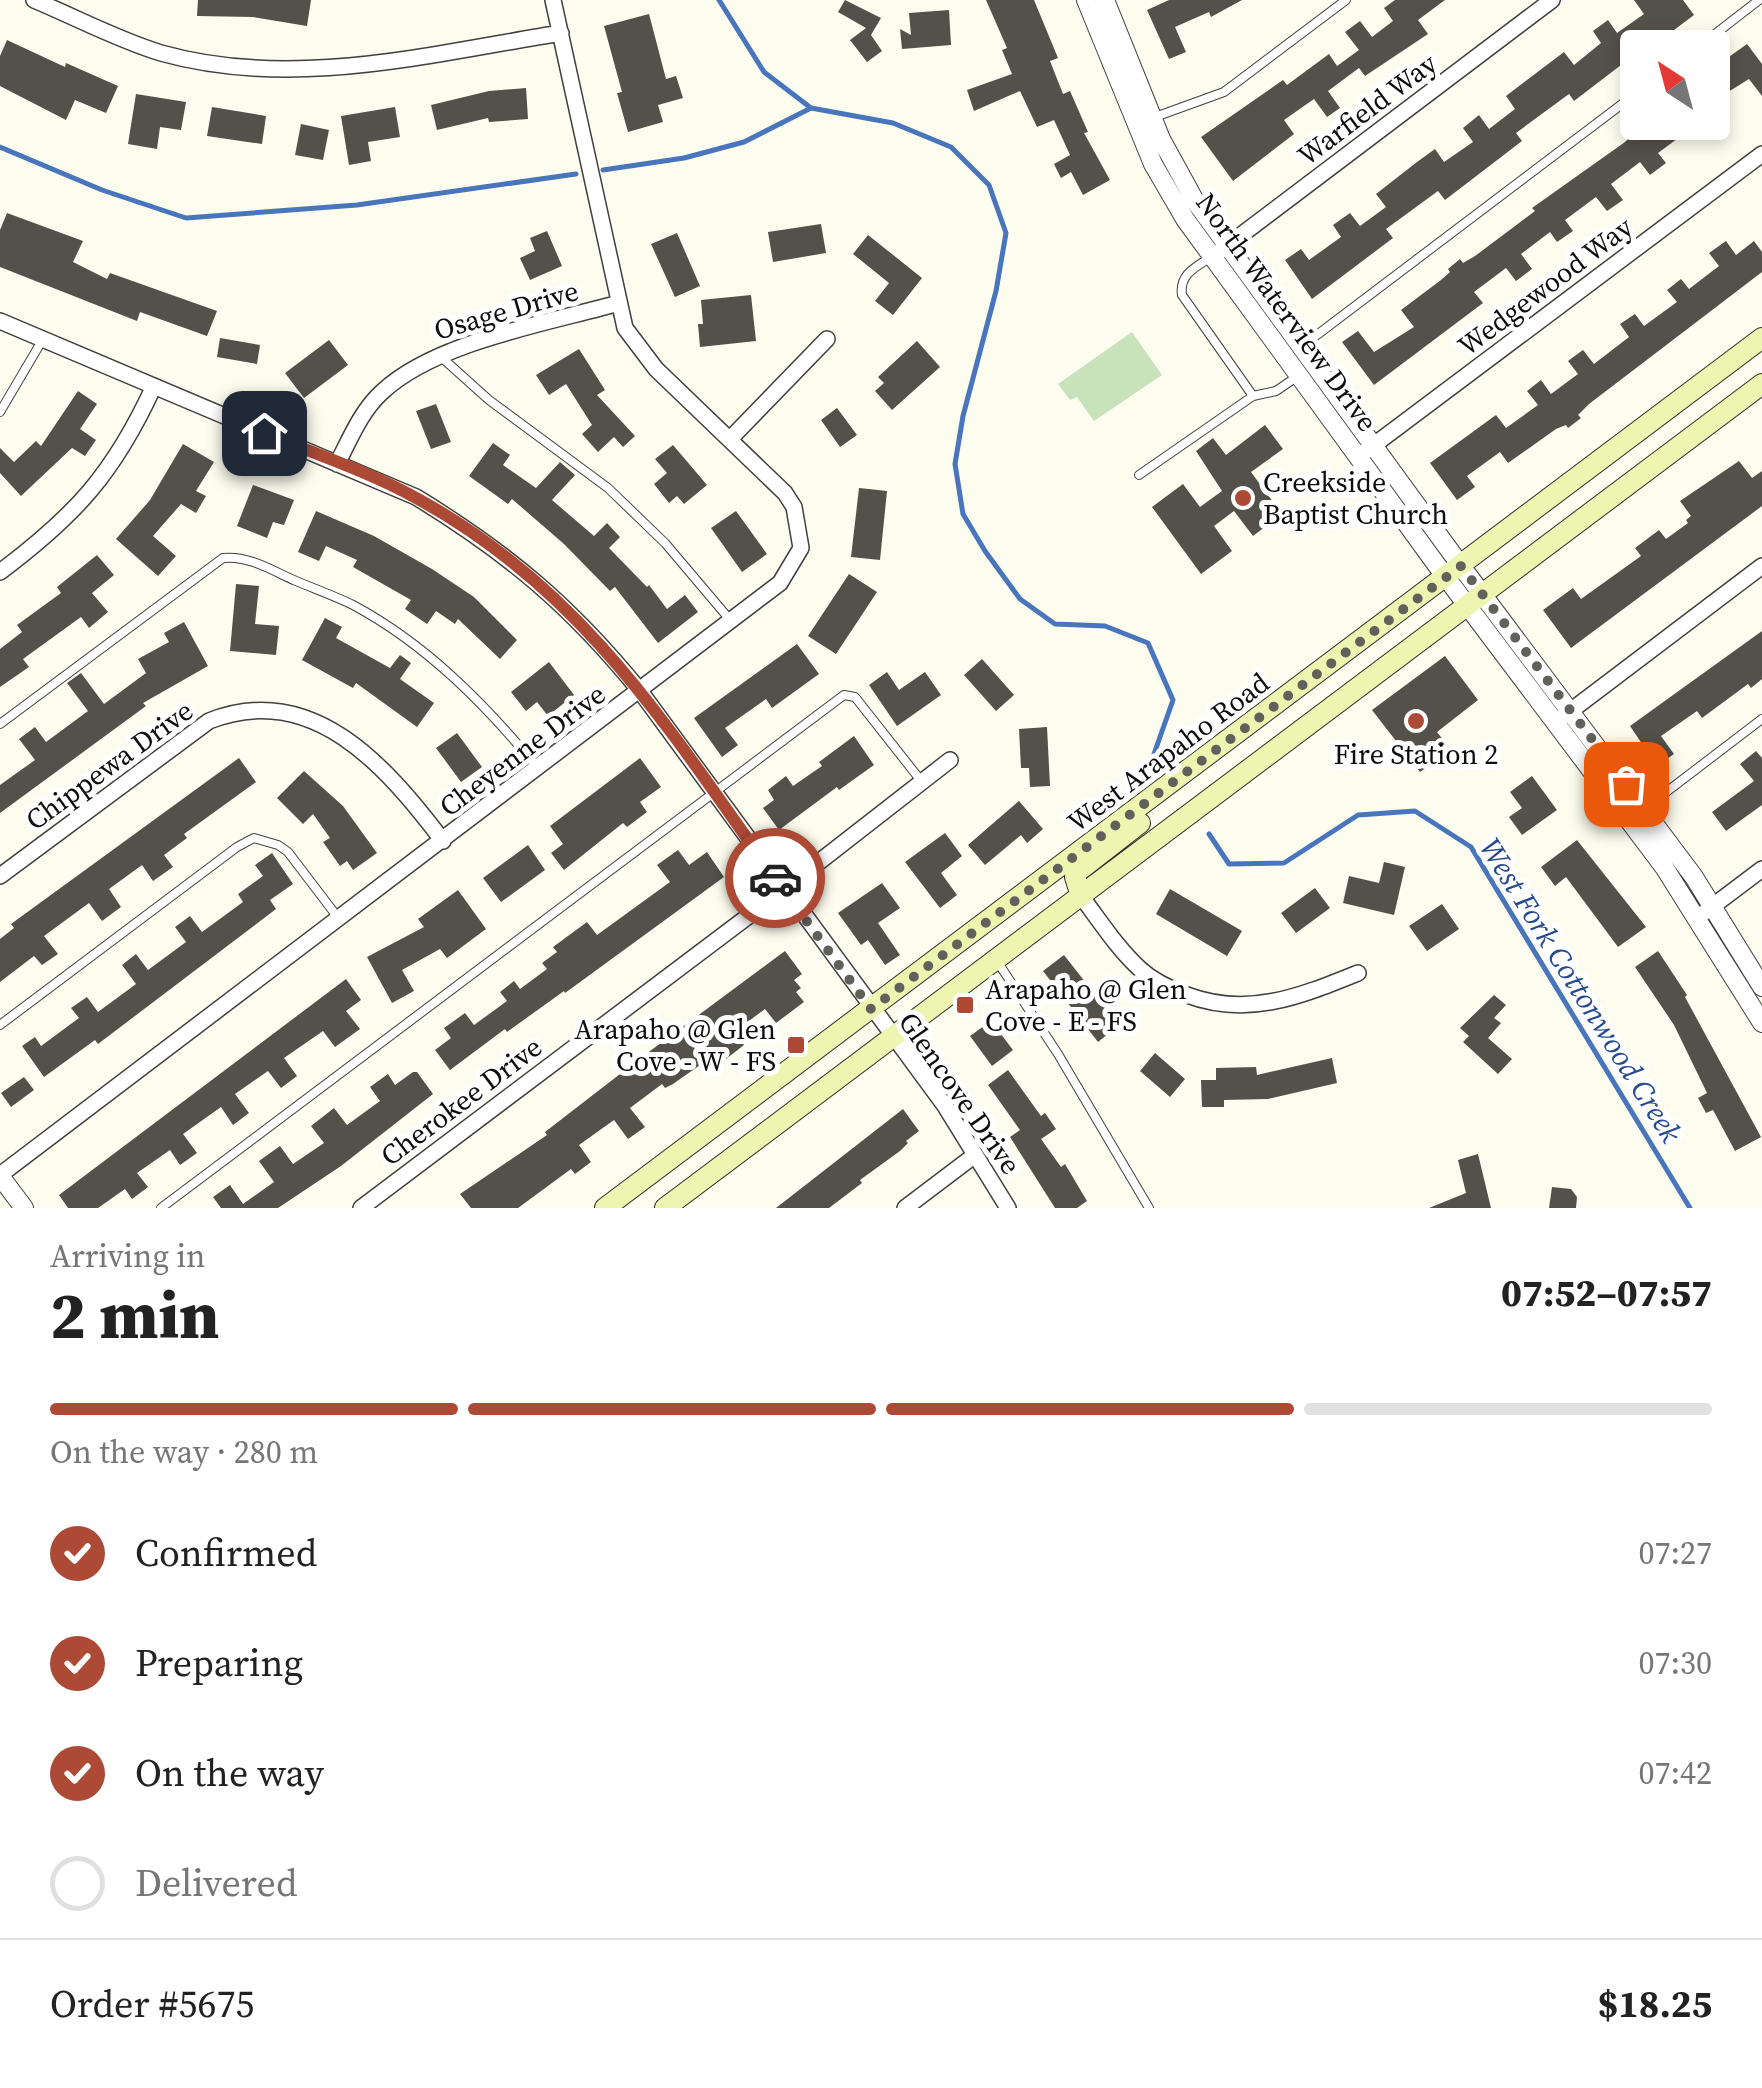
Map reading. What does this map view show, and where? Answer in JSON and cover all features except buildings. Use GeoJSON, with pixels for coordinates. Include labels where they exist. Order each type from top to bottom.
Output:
{"type":"FeatureCollection","features":[{"type":"Feature","properties":{"kind":"main road","name":"West Arapaho Road"},"geometry":{"type":"LineString","coordinates":[[605,1208],[1762,338]]}},
{"type":"Feature","properties":{"kind":"main road"},"geometry":{"type":"LineString","coordinates":[[665,1208],[1762,384]]}},
{"type":"Feature","properties":{"kind":"main road"},"geometry":{"type":"LineString","coordinates":[[1081,896],[1075,877],[1078,872],[1145,819],[1164,790]]}},
{"type":"Feature","properties":{"kind":"street"},"geometry":{"type":"LineString","coordinates":[[34,0],[158,52],[217,65],[274,69],[354,66],[561,33]]}},
{"type":"Feature","properties":{"kind":"street","name":"Cheyenne Drive"},"geometry":{"type":"LineString","coordinates":[[0,1176],[780,583],[801,548],[794,508],[785,493],[641,353],[625,328],[554,0]]}},
{"type":"Feature","properties":{"kind":"street","name":"North Waterview Drive"},"geometry":{"type":"LineString","coordinates":[[1086,0],[1152,164],[1219,251],[1301,346],[1366,452],[1762,987]]}},
{"type":"Feature","properties":{"kind":"street","name":"North Waterview Drive"},"geometry":{"type":"LineString","coordinates":[[1105,0],[1152,118],[1219,251],[1298,376],[1366,452]]}},
{"type":"Feature","properties":{"kind":"street","name":"Warfield Way"},"geometry":{"type":"LineString","coordinates":[[1219,251],[1552,0]]}},
{"type":"Feature","properties":{"kind":"street","name":"Wedgewood Way"},"geometry":{"type":"LineString","coordinates":[[1366,452],[1762,154]]}},
{"type":"Feature","properties":{"kind":"street","name":"Osage Drive"},"geometry":{"type":"LineString","coordinates":[[338,464],[359,419],[379,394],[403,374],[438,354],[618,303]]}},
{"type":"Feature","properties":{"kind":"street","name":"Glencove Drive"},"geometry":{"type":"LineString","coordinates":[[0,321],[416,498],[506,555],[565,605],[640,692],[945,1106],[1008,1208]]}},
{"type":"Feature","properties":{"kind":"street"},"geometry":{"type":"LineString","coordinates":[[731,438],[827,339]]}},
{"type":"Feature","properties":{"kind":"street"},"geometry":{"type":"LineString","coordinates":[[0,572],[64,520],[102,480],[134,430],[154,386]]}},
{"type":"Feature","properties":{"kind":"street"},"geometry":{"type":"LineString","coordinates":[[1563,717],[1762,566]]}},
{"type":"Feature","properties":{"kind":"street","name":"Chippewa Drive"},"geometry":{"type":"LineString","coordinates":[[0,876],[209,721],[234,711],[266,708],[313,719],[348,742],[383,771],[443,841]]}},
{"type":"Feature","properties":{"kind":"street","name":"North Waterview Drive"},"geometry":{"type":"LineString","coordinates":[[1563,717],[1644,809],[1706,912],[1762,1024]]}},
{"type":"Feature","properties":{"kind":"street","name":"Cherokee Drive"},"geometry":{"type":"LineString","coordinates":[[361,1208],[950,760]]}},
{"type":"Feature","properties":{"kind":"street"},"geometry":{"type":"LineString","coordinates":[[1706,912],[1762,869]]}},
{"type":"Feature","properties":{"kind":"street"},"geometry":{"type":"LineString","coordinates":[[1081,896],[1141,970],[1169,989],[1206,1002],[1267,1005],[1358,972]]}},
{"type":"Feature","properties":{"kind":"street"},"geometry":{"type":"LineString","coordinates":[[905,1208],[975,1155]]}},
{"type":"Feature","properties":{"kind":"street"},"geometry":{"type":"LineString","coordinates":[[0,1176],[24,1208]]}},
{"type":"Feature","properties":{"kind":"lane"},"geometry":{"type":"LineString","coordinates":[[1152,118],[1224,92],[1346,0]]}},
{"type":"Feature","properties":{"kind":"lane"},"geometry":{"type":"LineString","coordinates":[[1720,30],[1760,0]]}},
{"type":"Feature","properties":{"kind":"lane"},"geometry":{"type":"LineString","coordinates":[[1301,346],[1620,106]]}},
{"type":"Feature","properties":{"kind":"lane"},"geometry":{"type":"LineString","coordinates":[[1219,251],[1185,275],[1180,285],[1182,295],[1253,396]]}},
{"type":"Feature","properties":{"kind":"lane"},"geometry":{"type":"LineString","coordinates":[[0,412],[43,339]]}},
{"type":"Feature","properties":{"kind":"lane"},"geometry":{"type":"LineString","coordinates":[[438,354],[490,400],[608,488],[665,543],[731,621]]}},
{"type":"Feature","properties":{"kind":"lane"},"geometry":{"type":"LineString","coordinates":[[1139,475],[1253,396],[1276,391],[1298,376]]}},
{"type":"Feature","properties":{"kind":"lane"},"geometry":{"type":"LineString","coordinates":[[0,724],[223,558],[234,557],[351,604],[408,639],[464,686],[538,768]]}},
{"type":"Feature","properties":{"kind":"lane"},"geometry":{"type":"LineString","coordinates":[[162,1208],[844,696],[855,697],[922,782]]}},
{"type":"Feature","properties":{"kind":"lane"},"geometry":{"type":"LineString","coordinates":[[1644,809],[1762,718]]}},
{"type":"Feature","properties":{"kind":"lane"},"geometry":{"type":"LineString","coordinates":[[0,1025],[254,838],[288,852],[339,919]]}},
{"type":"Feature","properties":{"kind":"lane"},"geometry":{"type":"LineString","coordinates":[[996,961],[1058,1054],[1149,1208]]}},
{"type":"Feature","properties":{"kind":"green space"},"geometry":{"type":"Polygon","coordinates":[[[1132,332],[1162,375],[1094,421],[1077,397],[1070,400],[1058,384],[1132,332]]]}},
{"type":"Feature","properties":{"kind":"waterway","name":"West Fork Cottonwood Creek"},"geometry":{"type":"LineString","coordinates":[[719,0],[764,72],[811,108],[893,123],[951,147],[989,185],[1006,233],[955,464],[963,514],[1020,599],[1055,624],[1105,626],[1148,643],[1173,700],[1154,754],[1160,766]]}},
{"type":"Feature","properties":{"kind":"waterway"},"geometry":{"type":"LineString","coordinates":[[603,170],[684,158],[744,142],[811,108]]}},
{"type":"Feature","properties":{"kind":"waterway"},"geometry":{"type":"LineString","coordinates":[[0,147],[102,190],[186,218],[357,205],[576,174]]}},
{"type":"Feature","properties":{"kind":"waterway","name":"West Fork Cottonwood Creek"},"geometry":{"type":"LineString","coordinates":[[1209,834],[1229,864],[1284,863],[1358,815],[1415,811],[1471,847],[1690,1208]]}},
{"type":"Feature","properties":{"kind":"way so far"},"geometry":{"type":"LineString","coordinates":[[775,878],[871,1009],[1461,566],[1626,784]]}},
{"type":"Feature","properties":{"kind":"place","name":"Creekside Baptist Church"},"geometry":{"type":"Point","coordinates":[1243,498]}},
{"type":"Feature","properties":{"kind":"place","name":"Fire Station 2"},"geometry":{"type":"Point","coordinates":[1416,721]}},
{"type":"Feature","properties":{"kind":"place","name":"Arapaho @ Glen Cove - E - FS"},"geometry":{"type":"Point","coordinates":[965,1005]}},
{"type":"Feature","properties":{"kind":"place","name":"Arapaho @ Glen Cove - W - FS"},"geometry":{"type":"Point","coordinates":[796,1045]}},
{"type":"Feature","properties":{"kind":"route"},"geometry":{"type":"LineString","coordinates":[[264,433],[416,498],[473,532],[535,578],[602,644],[775,878]]}}]}
